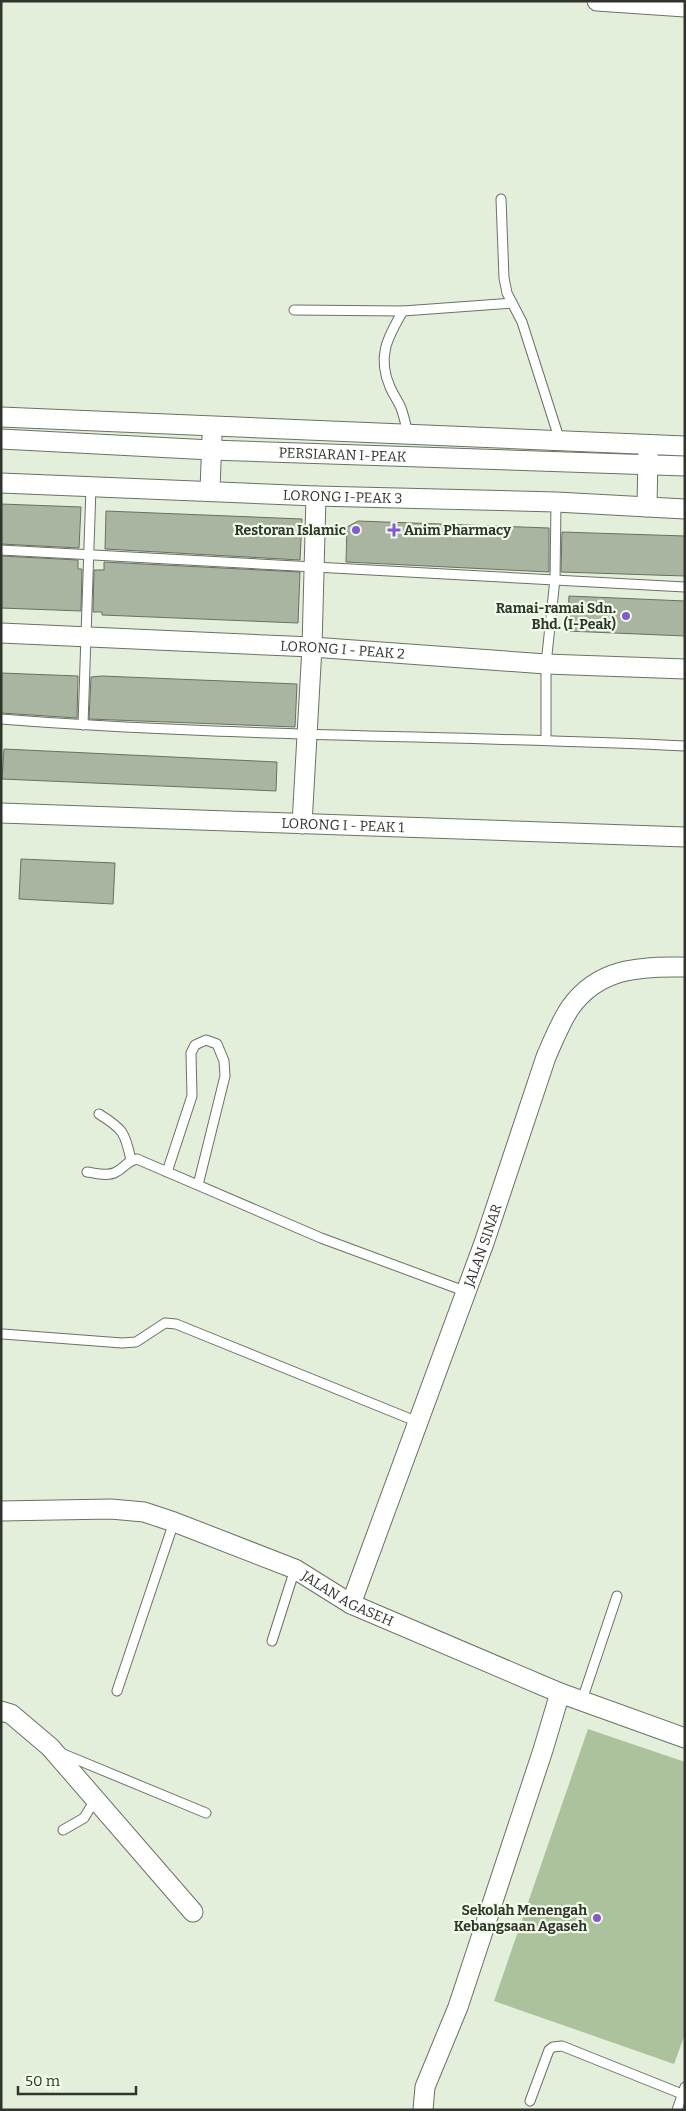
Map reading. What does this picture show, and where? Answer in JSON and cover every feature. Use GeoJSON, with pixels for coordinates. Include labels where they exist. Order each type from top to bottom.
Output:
{"type":"FeatureCollection","features":[{"type":"Feature","properties":{"kind":"street"},"geometry":{"type":"LineString","coordinates":[[597,1],[685,7]]}},
{"type":"Feature","properties":{"kind":"street"},"geometry":{"type":"LineString","coordinates":[[1,417],[685,446]]}},
{"type":"Feature","properties":{"kind":"street"},"geometry":{"type":"LineString","coordinates":[[210,490],[213,426]]}},
{"type":"Feature","properties":{"kind":"street","name":"PERSIARAN I-PEAK"},"geometry":{"type":"LineString","coordinates":[[1,439],[211,450],[685,466]]}},
{"type":"Feature","properties":{"kind":"street"},"geometry":{"type":"LineString","coordinates":[[647,507],[649,444]]}},
{"type":"Feature","properties":{"kind":"street","name":"LORONG I-PEAK 3"},"geometry":{"type":"LineString","coordinates":[[1,483],[210,490],[316,496],[556,502],[685,509]]}},
{"type":"Feature","properties":{"kind":"street"},"geometry":{"type":"LineString","coordinates":[[302,824],[312,647],[316,496]]}},
{"type":"Feature","properties":{"kind":"street","name":"LORONG I - PEAK 2"},"geometry":{"type":"LineString","coordinates":[[1,633],[312,647],[546,664],[685,669]]}},
{"type":"Feature","properties":{"kind":"street","name":"LORONG I - PEAK 1"},"geometry":{"type":"LineString","coordinates":[[1,812],[685,837]]}},
{"type":"Feature","properties":{"kind":"street","name":"JALAN SINAR"},"geometry":{"type":"LineString","coordinates":[[351,1604],[467,1292],[546,1057],[569,1009],[582,993],[597,982],[612,975],[635,968],[685,967]]}},
{"type":"Feature","properties":{"kind":"street","name":"JALAN AGASEH"},"geometry":{"type":"LineString","coordinates":[[1,1511],[111,1509],[144,1512],[296,1569],[351,1604],[560,1693],[685,1738]]}},
{"type":"Feature","properties":{"kind":"street"},"geometry":{"type":"LineString","coordinates":[[424,2110],[425,2088],[461,1999],[560,1693]]}},
{"type":"Feature","properties":{"kind":"street"},"geometry":{"type":"LineString","coordinates":[[1,1711],[11,1714],[53,1750],[193,1912]]}},
{"type":"Feature","properties":{"kind":"lane"},"geometry":{"type":"LineString","coordinates":[[501,199],[504,278],[507,294],[522,322],[560,441]]}},
{"type":"Feature","properties":{"kind":"lane"},"geometry":{"type":"LineString","coordinates":[[294,310],[403,311],[512,303]]}},
{"type":"Feature","properties":{"kind":"lane"},"geometry":{"type":"LineString","coordinates":[[403,311],[386,344],[383,358],[384,372],[391,390],[401,406],[408,434]]}},
{"type":"Feature","properties":{"kind":"lane"},"geometry":{"type":"LineString","coordinates":[[83,726],[91,487]]}},
{"type":"Feature","properties":{"kind":"lane"},"geometry":{"type":"LineString","coordinates":[[546,739],[546,664],[555,579],[556,502]]}},
{"type":"Feature","properties":{"kind":"lane"},"geometry":{"type":"LineString","coordinates":[[1,550],[685,587]]}},
{"type":"Feature","properties":{"kind":"lane"},"geometry":{"type":"LineString","coordinates":[[1,719],[83,726],[308,734],[546,739],[685,746]]}},
{"type":"Feature","properties":{"kind":"lane"},"geometry":{"type":"LineString","coordinates":[[167,1172],[192,1096],[191,1053],[195,1045],[206,1040],[217,1044],[224,1061],[225,1076],[198,1186]]}},
{"type":"Feature","properties":{"kind":"lane"},"geometry":{"type":"LineString","coordinates":[[99,1114],[117,1125],[126,1138],[130,1160]]}},
{"type":"Feature","properties":{"kind":"lane"},"geometry":{"type":"LineString","coordinates":[[87,1172],[107,1175],[114,1174],[130,1160],[137,1160],[321,1238],[467,1292]]}},
{"type":"Feature","properties":{"kind":"lane"},"geometry":{"type":"LineString","coordinates":[[3,1334],[122,1344],[136,1342],[165,1323],[176,1324],[418,1422]]}},
{"type":"Feature","properties":{"kind":"lane"},"geometry":{"type":"LineString","coordinates":[[117,1690],[174,1522]]}},
{"type":"Feature","properties":{"kind":"lane"},"geometry":{"type":"LineString","coordinates":[[272,1641],[296,1569]]}},
{"type":"Feature","properties":{"kind":"lane"},"geometry":{"type":"LineString","coordinates":[[582,1700],[617,1596]]}},
{"type":"Feature","properties":{"kind":"lane"},"geometry":{"type":"LineString","coordinates":[[53,1750],[206,1813]]}},
{"type":"Feature","properties":{"kind":"lane"},"geometry":{"type":"LineString","coordinates":[[62,1830],[84,1818],[96,1798]]}},
{"type":"Feature","properties":{"kind":"lane"},"geometry":{"type":"LineString","coordinates":[[530,2101],[549,2050],[562,2046],[683,2090],[677,2110]]}},
{"type":"Feature","properties":{"kind":"green space","name":"Sekolah Menengah Kebangsaan Agaseh"},"geometry":{"type":"Polygon","coordinates":[[[588,1729],[685,1762],[685,2034],[674,2064],[494,2001],[588,1729]]]}},
{"type":"Feature","properties":{"kind":"building"},"geometry":{"type":"Polygon","coordinates":[[[1,504],[81,507],[79,548],[1,544],[1,504]]]}},
{"type":"Feature","properties":{"kind":"building"},"geometry":{"type":"Polygon","coordinates":[[[106,511],[302,519],[300,560],[105,549],[106,511]]]}},
{"type":"Feature","properties":{"kind":"building"},"geometry":{"type":"Polygon","coordinates":[[[358,521],[549,528],[549,572],[346,562],[347,527],[358,521]]]}},
{"type":"Feature","properties":{"kind":"building"},"geometry":{"type":"Polygon","coordinates":[[[562,532],[685,536],[685,576],[561,572],[562,532]]]}},
{"type":"Feature","properties":{"kind":"building"},"geometry":{"type":"Polygon","coordinates":[[[1,556],[78,560],[78,569],[82,569],[81,611],[1,608],[1,556]]]}},
{"type":"Feature","properties":{"kind":"building"},"geometry":{"type":"Polygon","coordinates":[[[104,562],[300,572],[298,623],[102,615],[102,612],[93,612],[94,570],[104,570],[104,562]]]}},
{"type":"Feature","properties":{"kind":"building","name":"Ramai-ramai Sdn. Bhd. (I-Peak)"},"geometry":{"type":"Polygon","coordinates":[[[569,596],[685,601],[685,636],[567,631],[569,596]]]}},
{"type":"Feature","properties":{"kind":"building"},"geometry":{"type":"Polygon","coordinates":[[[1,673],[78,676],[77,718],[1,713],[1,673]]]}},
{"type":"Feature","properties":{"kind":"building"},"geometry":{"type":"Polygon","coordinates":[[[91,677],[297,684],[295,727],[89,719],[91,677]]]}},
{"type":"Feature","properties":{"kind":"building"},"geometry":{"type":"Polygon","coordinates":[[[4,749],[277,762],[276,791],[2,779],[4,749]]]}},
{"type":"Feature","properties":{"kind":"building"},"geometry":{"type":"Polygon","coordinates":[[[21,859],[115,863],[113,904],[19,899],[21,859]]]}},
{"type":"Feature","properties":{"kind":"place","name":"Restoran Islamic"},"geometry":{"type":"Point","coordinates":[356,530]}},
{"type":"Feature","properties":{"kind":"place","name":"Anim Pharmacy"},"geometry":{"type":"Point","coordinates":[394,530]}},
{"type":"Feature","properties":{"kind":"place","name":"Ramai-ramai Sdn. Bhd. (I-Peak)"},"geometry":{"type":"Point","coordinates":[626,616]}},
{"type":"Feature","properties":{"kind":"place","name":"Sekolah Menengah Kebangsaan Agaseh"},"geometry":{"type":"Point","coordinates":[597,1918]}}]}
